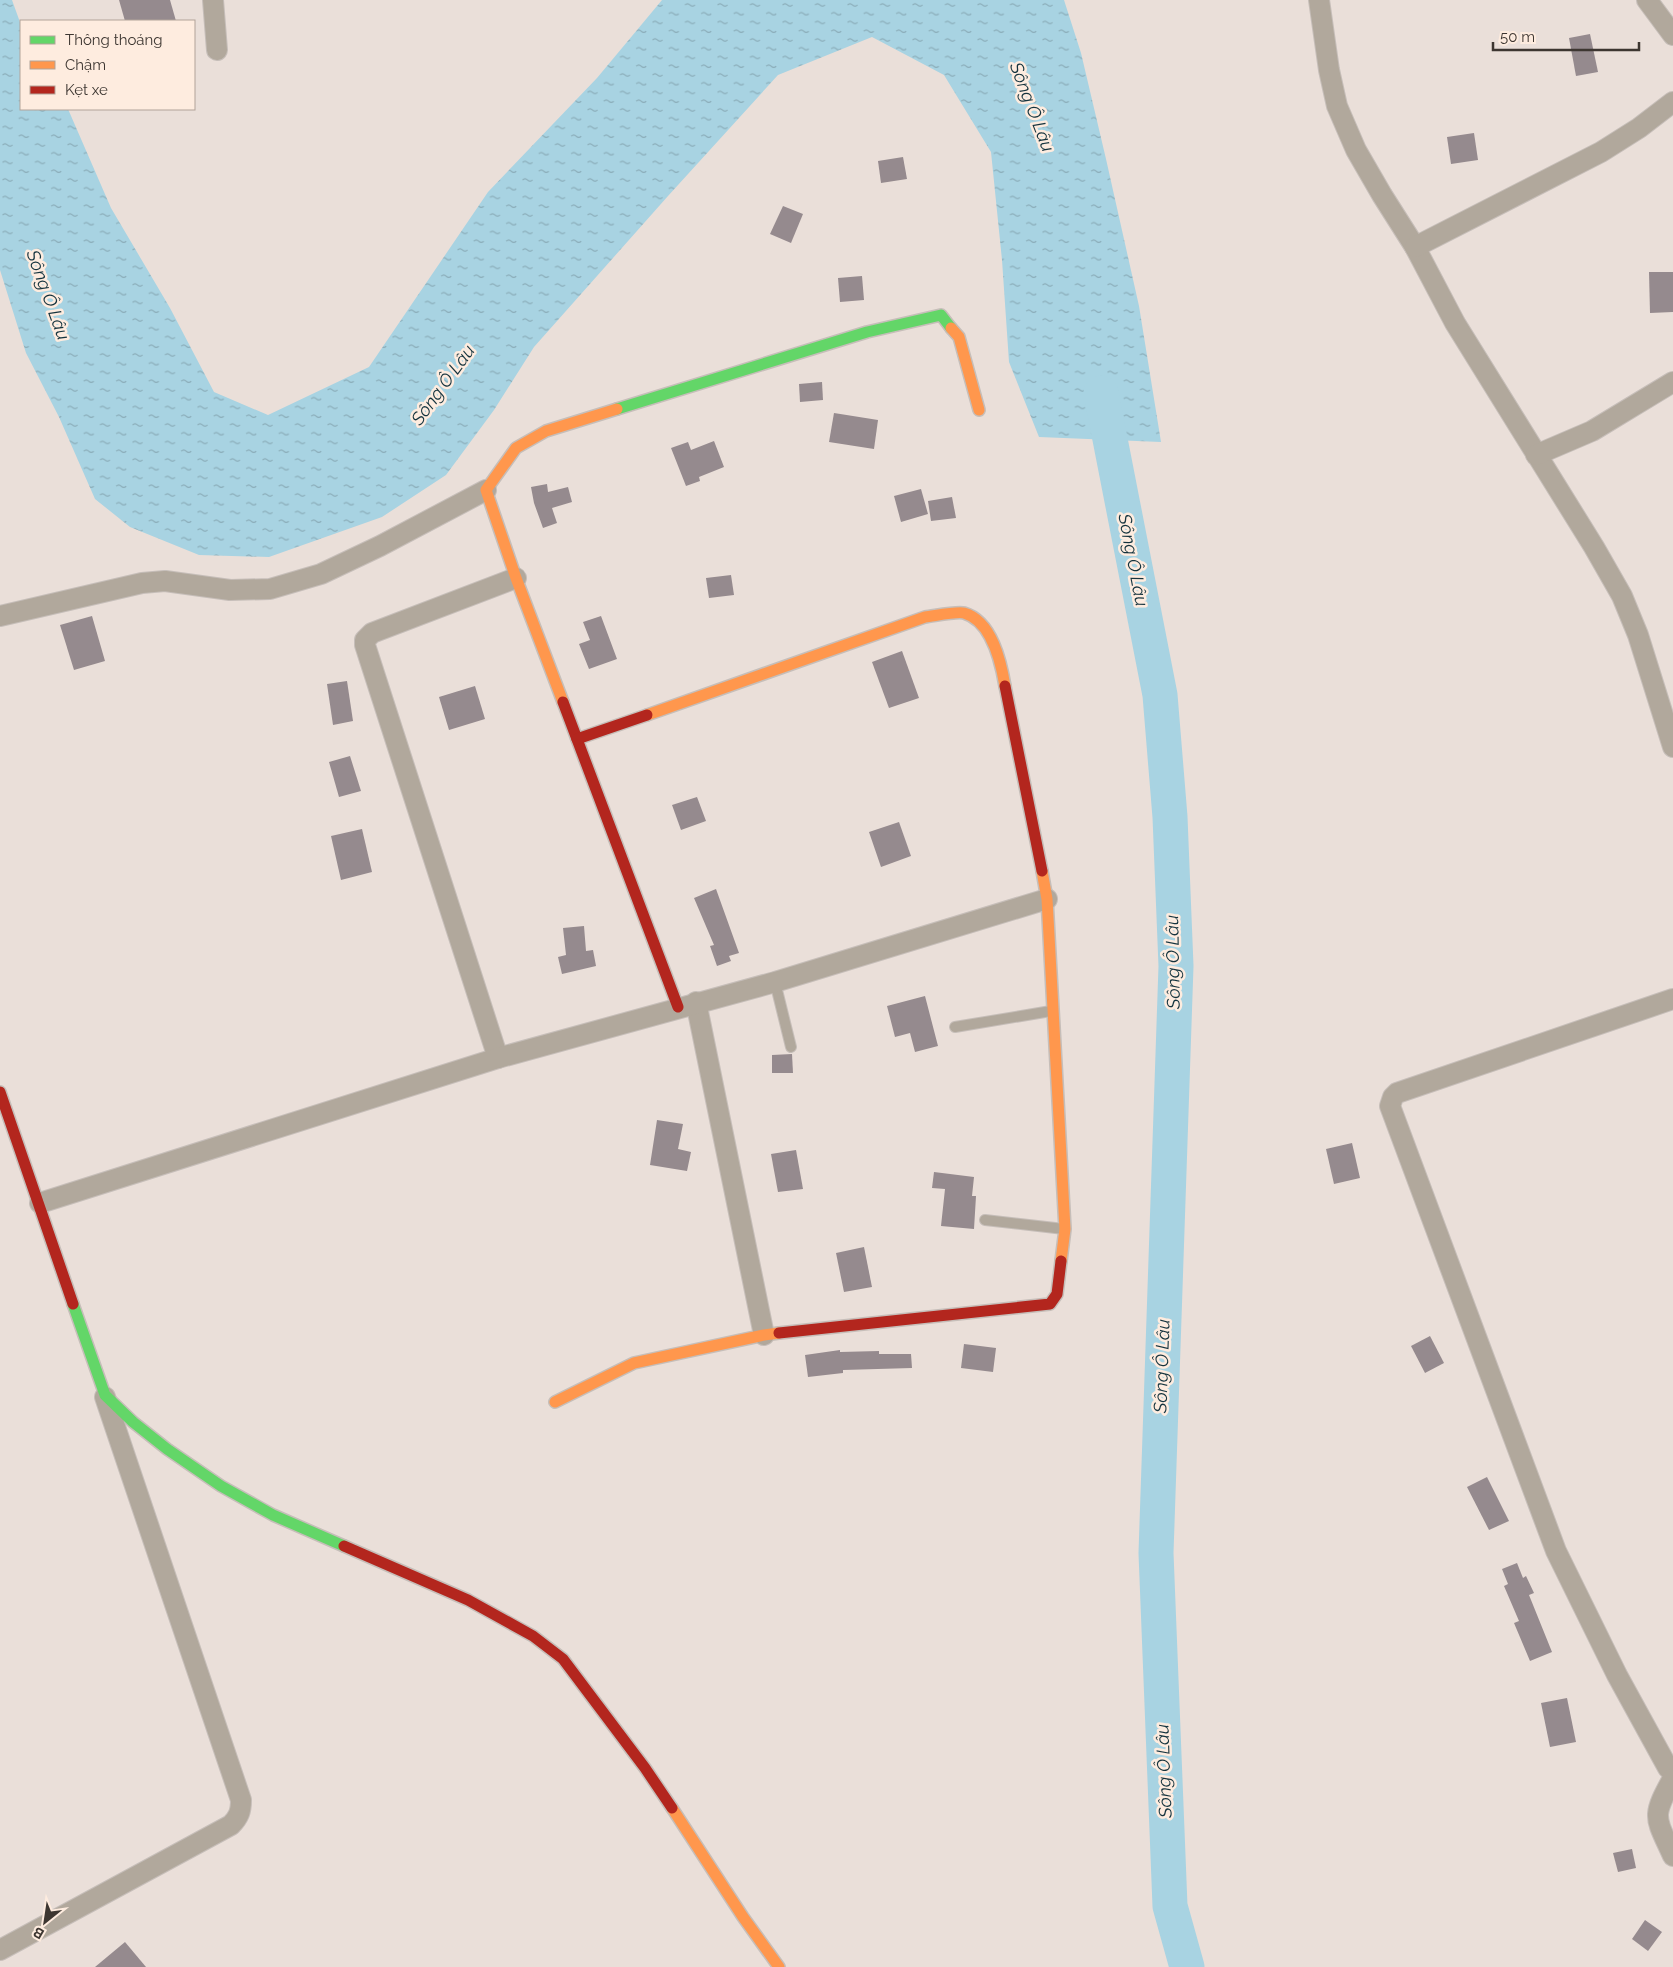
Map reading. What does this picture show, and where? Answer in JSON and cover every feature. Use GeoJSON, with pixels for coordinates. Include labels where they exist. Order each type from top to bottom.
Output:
{"type":"FeatureCollection","features":[{"type":"Feature","properties":{"kind":"street"},"geometry":{"type":"LineString","coordinates":[[213,0],[217,50]]}},
{"type":"Feature","properties":{"kind":"street"},"geometry":{"type":"LineString","coordinates":[[1319,0],[1329,70],[1337,106],[1356,150],[1382,195],[1416,247],[1455,323],[1622,596],[1638,635],[1673,747]]}},
{"type":"Feature","properties":{"kind":"street"},"geometry":{"type":"LineString","coordinates":[[1647,0],[1673,35]]}},
{"type":"Feature","properties":{"kind":"street"},"geometry":{"type":"LineString","coordinates":[[1416,247],[1601,152],[1639,128],[1673,102]]}},
{"type":"Feature","properties":{"kind":"street"},"geometry":{"type":"LineString","coordinates":[[0,616],[150,582],[165,581],[230,590],[270,589],[321,574],[380,546],[486,490],[516,448],[546,430],[868,332],[941,315],[959,337],[979,410]]}},
{"type":"Feature","properties":{"kind":"street"},"geometry":{"type":"LineString","coordinates":[[1536,455],[1592,431],[1673,382]]}},
{"type":"Feature","properties":{"kind":"street"},"geometry":{"type":"LineString","coordinates":[[486,490],[516,578],[578,739],[687,1005],[764,1335]]}},
{"type":"Feature","properties":{"kind":"street"},"geometry":{"type":"LineString","coordinates":[[498,1058],[364,645],[365,640],[372,632],[516,578]]}},
{"type":"Feature","properties":{"kind":"street"},"geometry":{"type":"LineString","coordinates":[[555,1402],[634,1363],[764,1335],[1050,1304],[1057,1294],[1065,1229],[1047,899],[1000,658],[984,626],[964,613],[925,617],[578,739]]}},
{"type":"Feature","properties":{"kind":"street"},"geometry":{"type":"LineString","coordinates":[[40,1203],[498,1058],[775,982],[1047,899]]}},
{"type":"Feature","properties":{"kind":"street"},"geometry":{"type":"LineString","coordinates":[[1673,998],[1397,1093],[1393,1097],[1390,1106],[1556,1551],[1617,1674],[1668,1768],[1673,1772]]}},
{"type":"Feature","properties":{"kind":"street"},"geometry":{"type":"LineString","coordinates":[[0,1092],[40,1203],[241,1800],[240,1814],[231,1825],[0,1950]]}},
{"type":"Feature","properties":{"kind":"street"},"geometry":{"type":"LineString","coordinates":[[105,1395],[132,1422],[221,1486],[274,1515],[468,1600],[532,1636],[563,1659],[645,1768],[743,1917],[779,1967]]}},
{"type":"Feature","properties":{"kind":"street"},"geometry":{"type":"LineString","coordinates":[[1673,1778],[1661,1799],[1657,1814],[1658,1822],[1673,1856]]}},
{"type":"Feature","properties":{"kind":"lane"},"geometry":{"type":"LineString","coordinates":[[775,982],[791,1047]]}},
{"type":"Feature","properties":{"kind":"lane"},"geometry":{"type":"LineString","coordinates":[[955,1027],[1052,1011]]}},
{"type":"Feature","properties":{"kind":"lane"},"geometry":{"type":"LineString","coordinates":[[985,1220],[1065,1229]]}},
{"type":"Feature","properties":{"kind":"water"},"geometry":{"type":"Polygon","coordinates":[[[0,0],[12,0],[20,22],[20,110],[68,110],[111,208],[170,308],[214,392],[268,415],[369,367],[488,192],[597,78],[662,0],[1064,0],[1081,53],[1139,306],[1161,442],[1039,437],[1009,362],[1002,260],[991,152],[944,75],[872,37],[778,75],[534,347],[494,410],[446,475],[382,517],[269,557],[199,555],[130,527],[95,499],[59,417],[26,353],[0,270],[0,0]]]}},
{"type":"Feature","properties":{"kind":"building"},"geometry":{"type":"Polygon","coordinates":[[[119,0],[170,0],[176,20],[125,20],[119,0]]]}},
{"type":"Feature","properties":{"kind":"building"},"geometry":{"type":"Polygon","coordinates":[[[1590,34],[1598,72],[1576,76],[1569,38],[1590,34]]]}},
{"type":"Feature","properties":{"kind":"building"},"geometry":{"type":"Polygon","coordinates":[[[1474,133],[1478,160],[1451,164],[1447,137],[1474,133]]]}},
{"type":"Feature","properties":{"kind":"building"},"geometry":{"type":"Polygon","coordinates":[[[903,157],[907,179],[881,183],[878,161],[903,157]]]}},
{"type":"Feature","properties":{"kind":"building"},"geometry":{"type":"Polygon","coordinates":[[[783,206],[803,214],[791,243],[770,234],[783,206]]]}},
{"type":"Feature","properties":{"kind":"building"},"geometry":{"type":"Polygon","coordinates":[[[1649,272],[1673,272],[1673,312],[1650,313],[1649,272]]]}},
{"type":"Feature","properties":{"kind":"building"},"geometry":{"type":"Polygon","coordinates":[[[862,276],[864,300],[840,302],[838,278],[862,276]]]}},
{"type":"Feature","properties":{"kind":"building"},"geometry":{"type":"Polygon","coordinates":[[[822,382],[823,400],[800,402],[799,384],[822,382]]]}},
{"type":"Feature","properties":{"kind":"building"},"geometry":{"type":"Polygon","coordinates":[[[834,413],[878,420],[874,449],[829,442],[834,413]]]}},
{"type":"Feature","properties":{"kind":"building"},"geometry":{"type":"Polygon","coordinates":[[[714,441],[724,467],[699,477],[700,481],[686,486],[671,448],[688,442],[691,450],[714,441]]]}},
{"type":"Feature","properties":{"kind":"building"},"geometry":{"type":"Polygon","coordinates":[[[547,484],[548,492],[568,487],[572,502],[552,508],[557,523],[543,528],[534,503],[531,487],[547,484]]]}},
{"type":"Feature","properties":{"kind":"building"},"geometry":{"type":"Polygon","coordinates":[[[921,489],[928,514],[901,522],[894,496],[921,489]]]}},
{"type":"Feature","properties":{"kind":"building"},"geometry":{"type":"Polygon","coordinates":[[[952,497],[956,518],[931,521],[928,501],[952,497]]]}},
{"type":"Feature","properties":{"kind":"building"},"geometry":{"type":"Polygon","coordinates":[[[731,575],[734,595],[709,598],[706,578],[731,575]]]}},
{"type":"Feature","properties":{"kind":"building"},"geometry":{"type":"Polygon","coordinates":[[[92,616],[105,661],[74,670],[60,625],[92,616]]]}},
{"type":"Feature","properties":{"kind":"building"},"geometry":{"type":"Polygon","coordinates":[[[601,616],[617,659],[589,669],[579,644],[590,640],[583,622],[601,616]]]}},
{"type":"Feature","properties":{"kind":"building"},"geometry":{"type":"Polygon","coordinates":[[[902,651],[919,698],[889,708],[872,662],[902,651]]]}},
{"type":"Feature","properties":{"kind":"building"},"geometry":{"type":"Polygon","coordinates":[[[347,681],[353,721],[333,725],[327,684],[347,681]]]}},
{"type":"Feature","properties":{"kind":"building"},"geometry":{"type":"Polygon","coordinates":[[[475,686],[485,719],[449,730],[439,697],[475,686]]]}},
{"type":"Feature","properties":{"kind":"building"},"geometry":{"type":"Polygon","coordinates":[[[350,756],[361,791],[339,797],[329,762],[350,756]]]}},
{"type":"Feature","properties":{"kind":"building"},"geometry":{"type":"Polygon","coordinates":[[[697,797],[706,821],[681,830],[672,805],[697,797]]]}},
{"type":"Feature","properties":{"kind":"building"},"geometry":{"type":"Polygon","coordinates":[[[899,822],[911,856],[881,867],[869,832],[899,822]]]}},
{"type":"Feature","properties":{"kind":"building"},"geometry":{"type":"Polygon","coordinates":[[[362,829],[372,872],[341,880],[331,836],[362,829]]]}},
{"type":"Feature","properties":{"kind":"building"},"geometry":{"type":"Polygon","coordinates":[[[716,889],[739,953],[729,956],[731,961],[717,966],[710,946],[714,945],[694,898],[716,889]]]}},
{"type":"Feature","properties":{"kind":"building"},"geometry":{"type":"Polygon","coordinates":[[[584,926],[586,951],[593,950],[596,966],[562,974],[558,957],[566,955],[563,928],[584,926]]]}},
{"type":"Feature","properties":{"kind":"building"},"geometry":{"type":"Polygon","coordinates":[[[925,996],[938,1046],[915,1052],[910,1033],[895,1037],[887,1006],[925,996]]]}},
{"type":"Feature","properties":{"kind":"building"},"geometry":{"type":"Polygon","coordinates":[[[792,1054],[793,1073],[772,1073],[772,1055],[792,1054]]]}},
{"type":"Feature","properties":{"kind":"building"},"geometry":{"type":"Polygon","coordinates":[[[657,1120],[683,1124],[678,1149],[691,1152],[687,1171],[650,1165],[657,1120]]]}},
{"type":"Feature","properties":{"kind":"building"},"geometry":{"type":"Polygon","coordinates":[[[1352,1143],[1360,1178],[1334,1184],[1326,1149],[1352,1143]]]}},
{"type":"Feature","properties":{"kind":"building"},"geometry":{"type":"Polygon","coordinates":[[[796,1150],[803,1189],[778,1192],[771,1154],[796,1150]]]}},
{"type":"Feature","properties":{"kind":"building"},"geometry":{"type":"Polygon","coordinates":[[[934,1172],[974,1177],[972,1196],[976,1196],[974,1229],[941,1226],[945,1189],[932,1188],[934,1172]]]}},
{"type":"Feature","properties":{"kind":"building"},"geometry":{"type":"Polygon","coordinates":[[[864,1247],[872,1287],[844,1292],[836,1253],[864,1247]]]}},
{"type":"Feature","properties":{"kind":"building"},"geometry":{"type":"Polygon","coordinates":[[[1430,1336],[1444,1363],[1425,1373],[1411,1346],[1430,1336]]]}},
{"type":"Feature","properties":{"kind":"building"},"geometry":{"type":"Polygon","coordinates":[[[964,1344],[996,1348],[993,1372],[961,1368],[964,1344]]]}},
{"type":"Feature","properties":{"kind":"building"},"geometry":{"type":"Polygon","coordinates":[[[840,1350],[840,1352],[879,1351],[879,1354],[911,1354],[912,1368],[843,1370],[843,1373],[808,1377],[805,1355],[840,1350]]]}},
{"type":"Feature","properties":{"kind":"building"},"geometry":{"type":"Polygon","coordinates":[[[1487,1477],[1509,1521],[1489,1530],[1467,1487],[1487,1477]]]}},
{"type":"Feature","properties":{"kind":"building"},"geometry":{"type":"Polygon","coordinates":[[[1517,1563],[1523,1578],[1526,1576],[1534,1593],[1529,1595],[1552,1652],[1530,1661],[1514,1623],[1519,1621],[1504,1586],[1508,1584],[1502,1569],[1517,1563]]]}},
{"type":"Feature","properties":{"kind":"building"},"geometry":{"type":"Polygon","coordinates":[[[1567,1698],[1576,1742],[1550,1747],[1541,1703],[1567,1698]]]}},
{"type":"Feature","properties":{"kind":"building"},"geometry":{"type":"Polygon","coordinates":[[[1632,1849],[1636,1868],[1618,1872],[1613,1853],[1632,1849]]]}},
{"type":"Feature","properties":{"kind":"building"},"geometry":{"type":"Polygon","coordinates":[[[1645,1920],[1662,1932],[1648,1951],[1632,1939],[1645,1920]]]}},
{"type":"Feature","properties":{"kind":"building"},"geometry":{"type":"Polygon","coordinates":[[[125,1942],[146,1967],[95,1967],[125,1942]]]}},
{"type":"Feature","properties":{"kind":"waterway","name":"Sông Ô Lâu"},"geometry":{"type":"LineString","coordinates":[[1101,393],[1160,695],[1170,817],[1176,966],[1156,1553],[1170,1906],[1187,1967]]}},
{"type":"Feature","properties":{"kind":"traffic: fast"},"geometry":{"type":"LineString","coordinates":[[617,409],[867,332],[941,315],[951,328]]}},
{"type":"Feature","properties":{"kind":"traffic: fast"},"geometry":{"type":"LineString","coordinates":[[73,1304],[105,1395],[133,1422],[167,1449],[221,1486],[273,1515],[344,1546]]}},
{"type":"Feature","properties":{"kind":"traffic: slow"},"geometry":{"type":"LineString","coordinates":[[951,328],[959,337],[979,410]]}},
{"type":"Feature","properties":{"kind":"traffic: slow"},"geometry":{"type":"LineString","coordinates":[[563,702],[516,578],[486,490],[516,448],[546,431],[617,409]]}},
{"type":"Feature","properties":{"kind":"traffic: slow"},"geometry":{"type":"LineString","coordinates":[[647,715],[925,617],[956,613],[964,613],[974,617],[982,624],[998,654],[1005,686]]}},
{"type":"Feature","properties":{"kind":"traffic: slow"},"geometry":{"type":"LineString","coordinates":[[1042,871],[1047,899],[1065,1229],[1061,1261]]}},
{"type":"Feature","properties":{"kind":"traffic: slow"},"geometry":{"type":"LineString","coordinates":[[555,1402],[634,1363],[779,1333]]}},
{"type":"Feature","properties":{"kind":"traffic: slow"},"geometry":{"type":"LineString","coordinates":[[672,1808],[743,1917],[779,1967]]}},
{"type":"Feature","properties":{"kind":"traffic: jam"},"geometry":{"type":"LineString","coordinates":[[1005,686],[1042,871]]}},
{"type":"Feature","properties":{"kind":"traffic: jam"},"geometry":{"type":"LineString","coordinates":[[563,702],[678,1007]]}},
{"type":"Feature","properties":{"kind":"traffic: jam"},"geometry":{"type":"LineString","coordinates":[[577,739],[647,715]]}},
{"type":"Feature","properties":{"kind":"traffic: jam"},"geometry":{"type":"LineString","coordinates":[[0,1092],[73,1304]]}},
{"type":"Feature","properties":{"kind":"traffic: jam"},"geometry":{"type":"LineString","coordinates":[[779,1333],[1050,1304],[1057,1294],[1061,1261]]}},
{"type":"Feature","properties":{"kind":"traffic: jam"},"geometry":{"type":"LineString","coordinates":[[344,1546],[468,1600],[533,1636],[563,1659],[645,1768],[672,1808]]}}]}
